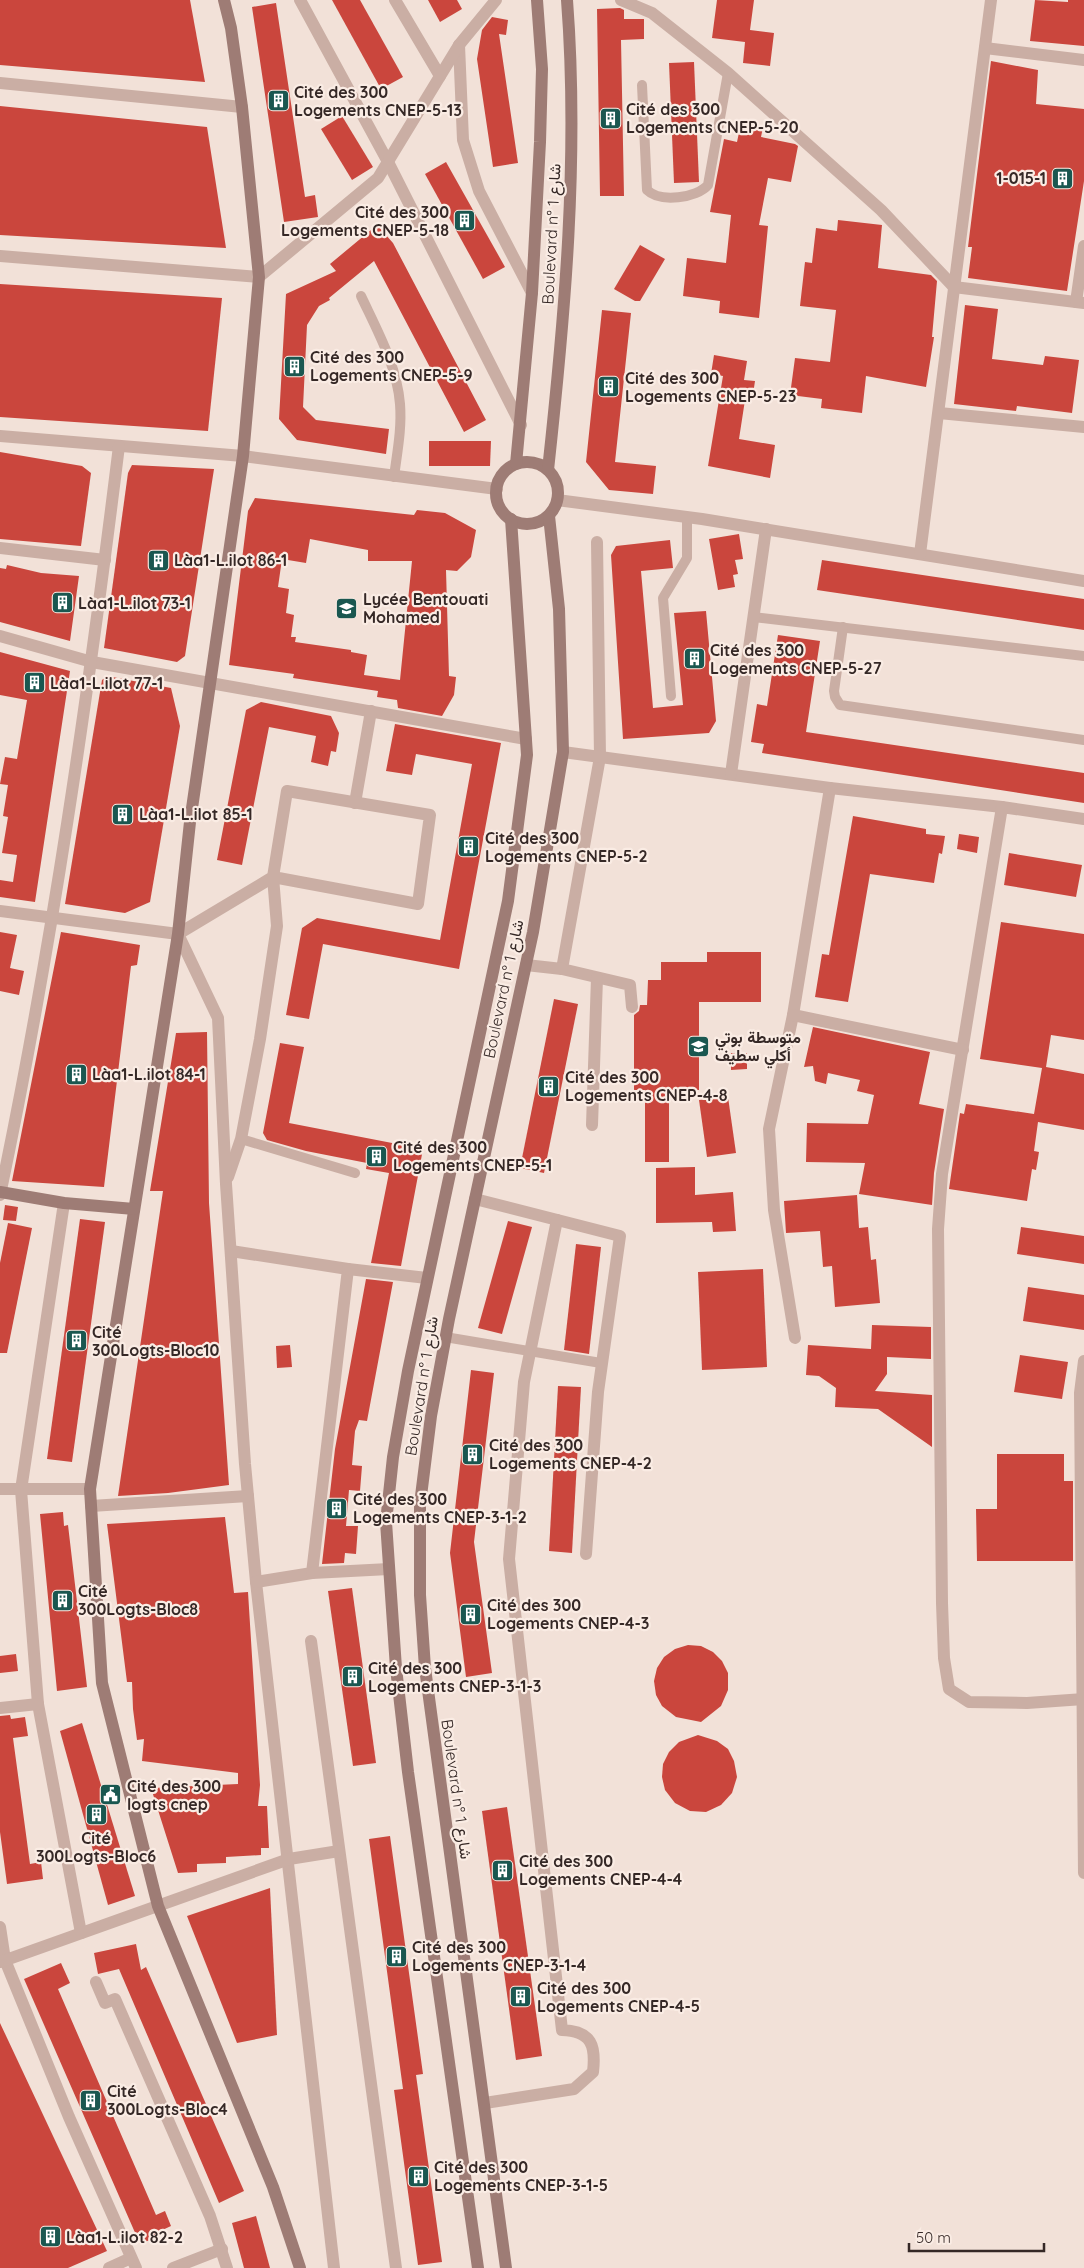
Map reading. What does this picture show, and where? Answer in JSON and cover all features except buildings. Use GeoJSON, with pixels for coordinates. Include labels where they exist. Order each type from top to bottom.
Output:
{"type":"FeatureCollection","features":[{"type":"Feature","properties":{"kind":"main road"},"geometry":{"type":"LineString","coordinates":[[224,0],[231,28],[242,108],[259,277],[243,456],[190,822],[178,934],[90,1489],[102,1683],[158,1906],[273,2187],[300,2268]]}},
{"type":"Feature","properties":{"kind":"main road","name":"Boulevard n° شارع 1"},"geometry":{"type":"LineString","coordinates":[[516,464],[532,293],[542,69],[537,0]]}},
{"type":"Feature","properties":{"kind":"main road","name":"Boulevard n° شارع 1"},"geometry":{"type":"LineString","coordinates":[[548,470],[561,346],[572,168],[570,38],[567,0]]}},
{"type":"Feature","properties":{"kind":"main road"},"geometry":{"type":"LineString","coordinates":[[533,463],[548,470],[557,486],[557,500],[549,516],[530,523],[520,523],[511,519],[500,506],[497,489],[503,474],[516,464],[533,463]]}},
{"type":"Feature","properties":{"kind":"main road","name":"Boulevard n° شارع 1"},"geometry":{"type":"LineString","coordinates":[[506,2268],[425,1668],[420,1596],[420,1504],[431,1416],[446,1337],[526,964],[563,752],[559,609],[549,516]]}},
{"type":"Feature","properties":{"kind":"main road","name":"Boulevard n° شارع 1"},"geometry":{"type":"LineString","coordinates":[[478,2268],[414,1815],[396,1668],[386,1522],[393,1457],[427,1278],[508,901],[527,755],[511,519]]}},
{"type":"Feature","properties":{"kind":"main road"},"geometry":{"type":"LineString","coordinates":[[0,1193],[64,1203],[134,1209]]}},
{"type":"Feature","properties":{"kind":"street"},"geometry":{"type":"LineString","coordinates":[[300,0],[388,162],[521,425]]}},
{"type":"Feature","properties":{"kind":"street"},"geometry":{"type":"LineString","coordinates":[[395,0],[440,76]]}},
{"type":"Feature","properties":{"kind":"street"},"geometry":{"type":"LineString","coordinates":[[0,256],[259,277],[378,178],[459,45],[496,0]]}},
{"type":"Feature","properties":{"kind":"street"},"geometry":{"type":"LineString","coordinates":[[621,0],[652,13],[728,72],[881,210],[954,287],[1080,303],[1084,246]]}},
{"type":"Feature","properties":{"kind":"street"},"geometry":{"type":"LineString","coordinates":[[920,554],[991,0]]}},
{"type":"Feature","properties":{"kind":"street"},"geometry":{"type":"LineString","coordinates":[[459,45],[463,140],[479,191],[532,293]]}},
{"type":"Feature","properties":{"kind":"street"},"geometry":{"type":"LineString","coordinates":[[985,48],[1084,60]]}},
{"type":"Feature","properties":{"kind":"street"},"geometry":{"type":"LineString","coordinates":[[0,83],[242,108]]}},
{"type":"Feature","properties":{"kind":"street"},"geometry":{"type":"LineString","coordinates":[[939,413],[1084,426]]}},
{"type":"Feature","properties":{"kind":"street"},"geometry":{"type":"LineString","coordinates":[[0,436],[243,456],[497,489]]}},
{"type":"Feature","properties":{"kind":"street"},"geometry":{"type":"LineString","coordinates":[[0,1193],[53,918],[92,662],[120,446]]}},
{"type":"Feature","properties":{"kind":"street"},"geometry":{"type":"LineString","coordinates":[[557,500],[687,517],[1084,581]]}},
{"type":"Feature","properties":{"kind":"street"},"geometry":{"type":"LineString","coordinates":[[730,774],[766,530]]}},
{"type":"Feature","properties":{"kind":"street"},"geometry":{"type":"LineString","coordinates":[[562,969],[600,757],[597,542]]}},
{"type":"Feature","properties":{"kind":"street"},"geometry":{"type":"LineString","coordinates":[[0,548],[105,560]]}},
{"type":"Feature","properties":{"kind":"street"},"geometry":{"type":"LineString","coordinates":[[0,636],[92,662],[526,739]]}},
{"type":"Feature","properties":{"kind":"street"},"geometry":{"type":"LineString","coordinates":[[355,803],[371,711]]}},
{"type":"Feature","properties":{"kind":"street"},"geometry":{"type":"LineString","coordinates":[[563,752],[830,788],[1002,807],[1084,819]]}},
{"type":"Feature","properties":{"kind":"street"},"geometry":{"type":"LineString","coordinates":[[795,1338],[774,1210],[769,1129],[793,1016],[830,788]]}},
{"type":"Feature","properties":{"kind":"street"},"geometry":{"type":"LineString","coordinates":[[0,911],[178,934],[273,877],[418,904],[430,815],[287,791],[273,877],[277,926],[260,1039],[241,1139],[226,1184]]}},
{"type":"Feature","properties":{"kind":"street"},"geometry":{"type":"LineString","coordinates":[[1002,807],[942,1174],[938,1229],[944,1658],[949,1689],[969,1702],[1027,1704],[1083,1699]]}},
{"type":"Feature","properties":{"kind":"street"},"geometry":{"type":"LineString","coordinates":[[178,934],[218,1018],[226,1184],[248,1496],[256,1582],[334,2268]]}},
{"type":"Feature","properties":{"kind":"street"},"geometry":{"type":"LineString","coordinates":[[526,964],[562,969],[630,985],[632,1006]]}},
{"type":"Feature","properties":{"kind":"street"},"geometry":{"type":"LineString","coordinates":[[592,1125],[597,978]]}},
{"type":"Feature","properties":{"kind":"street"},"geometry":{"type":"LineString","coordinates":[[793,1016],[962,1050]]}},
{"type":"Feature","properties":{"kind":"street"},"geometry":{"type":"LineString","coordinates":[[475,1199],[620,1236],[601,1363],[586,1554]]}},
{"type":"Feature","properties":{"kind":"street"},"geometry":{"type":"LineString","coordinates":[[64,1203],[21,1490],[38,1704],[81,1933]]}},
{"type":"Feature","properties":{"kind":"street"},"geometry":{"type":"LineString","coordinates":[[485,2103],[574,2089],[593,2072],[595,2058],[594,2047],[587,2037],[575,2031],[562,2030],[509,1559],[524,1382],[557,1220]]}},
{"type":"Feature","properties":{"kind":"street"},"geometry":{"type":"LineString","coordinates":[[231,1251],[348,1269],[427,1278]]}},
{"type":"Feature","properties":{"kind":"street"},"geometry":{"type":"LineString","coordinates":[[312,1573],[348,1269]]}},
{"type":"Feature","properties":{"kind":"street"},"geometry":{"type":"LineString","coordinates":[[1084,1361],[1080,1393],[1084,1873]]}},
{"type":"Feature","properties":{"kind":"street"},"geometry":{"type":"LineString","coordinates":[[0,1490],[90,1489]]}},
{"type":"Feature","properties":{"kind":"street"},"geometry":{"type":"LineString","coordinates":[[91,1506],[248,1496]]}},
{"type":"Feature","properties":{"kind":"street"},"geometry":{"type":"LineString","coordinates":[[256,1582],[312,1573],[389,1569]]}},
{"type":"Feature","properties":{"kind":"street"},"geometry":{"type":"LineString","coordinates":[[311,1641],[396,2268]]}},
{"type":"Feature","properties":{"kind":"street"},"geometry":{"type":"LineString","coordinates":[[0,1708],[38,1704]]}},
{"type":"Feature","properties":{"kind":"street"},"geometry":{"type":"LineString","coordinates":[[2,1961],[289,1859],[339,1851]]}},
{"type":"Feature","properties":{"kind":"street"},"geometry":{"type":"LineString","coordinates":[[0,1927],[2,1961],[133,2263],[109,2268]]}},
{"type":"Feature","properties":{"kind":"street"},"geometry":{"type":"LineString","coordinates":[[96,1982],[105,2003],[115,1999],[210,2216],[227,2268]]}},
{"type":"Feature","properties":{"kind":"street"},"geometry":{"type":"LineString","coordinates":[[173,2268],[222,2249]]}},
{"type":"Feature","properties":{"kind":"lane"},"geometry":{"type":"LineString","coordinates":[[642,85],[647,190],[651,194],[659,196],[687,197],[701,193],[708,185],[728,72]]}},
{"type":"Feature","properties":{"kind":"lane"},"geometry":{"type":"LineString","coordinates":[[361,296],[384,346],[396,379],[400,419],[394,477]]}},
{"type":"Feature","properties":{"kind":"lane"},"geometry":{"type":"LineString","coordinates":[[671,696],[663,598],[687,558],[687,517]]}},
{"type":"Feature","properties":{"kind":"lane"},"geometry":{"type":"LineString","coordinates":[[753,617],[1084,656]]}},
{"type":"Feature","properties":{"kind":"lane"},"geometry":{"type":"LineString","coordinates":[[843,628],[834,691],[835,698],[840,705],[1084,740]]}},
{"type":"Feature","properties":{"kind":"lane"},"geometry":{"type":"LineString","coordinates":[[241,1139],[355,1173]]}},
{"type":"Feature","properties":{"kind":"lane"},"geometry":{"type":"LineString","coordinates":[[446,1337],[601,1363]]}},
{"type":"Feature","properties":{"kind":"place","name":"Cité des 300 Logements CNEP-5-13"},"geometry":{"type":"Point","coordinates":[278,101]}},
{"type":"Feature","properties":{"kind":"place","name":"Cité des 300 Logements CNEP-5-20"},"geometry":{"type":"Point","coordinates":[610,118]}},
{"type":"Feature","properties":{"kind":"place","name":"1-015-1"},"geometry":{"type":"Point","coordinates":[1062,178]}},
{"type":"Feature","properties":{"kind":"place","name":"Cité des 300 Logements CNEP-5-18"},"geometry":{"type":"Point","coordinates":[465,221]}},
{"type":"Feature","properties":{"kind":"place","name":"Cité des 300 Logements CNEP-5-9"},"geometry":{"type":"Point","coordinates":[294,366]}},
{"type":"Feature","properties":{"kind":"place","name":"Cité des 300 Logements CNEP-5-23"},"geometry":{"type":"Point","coordinates":[609,387]}},
{"type":"Feature","properties":{"kind":"place","name":"Làa1-L.ilot 86-1"},"geometry":{"type":"Point","coordinates":[158,560]}},
{"type":"Feature","properties":{"kind":"place","name":"Làa1-L.ilot 73-1"},"geometry":{"type":"Point","coordinates":[62,603]}},
{"type":"Feature","properties":{"kind":"place","name":"Lycée Bentouati Mohamed"},"geometry":{"type":"Point","coordinates":[347,608]}},
{"type":"Feature","properties":{"kind":"place","name":"Cité des 300 Logements CNEP-5-27"},"geometry":{"type":"Point","coordinates":[694,659]}},
{"type":"Feature","properties":{"kind":"place","name":"Làa1-L.ilot 77-1"},"geometry":{"type":"Point","coordinates":[34,683]}},
{"type":"Feature","properties":{"kind":"place","name":"Làa1-L.ilot 85-1"},"geometry":{"type":"Point","coordinates":[123,814]}},
{"type":"Feature","properties":{"kind":"place","name":"Cité des 300 Logements CNEP-5-2"},"geometry":{"type":"Point","coordinates":[469,847]}},
{"type":"Feature","properties":{"kind":"place","name":"متوسطة بوتي أكلي سطيف"},"geometry":{"type":"Point","coordinates":[699,1046]}},
{"type":"Feature","properties":{"kind":"place","name":"Làa1-L.ilot 84-1"},"geometry":{"type":"Point","coordinates":[76,1074]}},
{"type":"Feature","properties":{"kind":"place","name":"Cité des 300 Logements CNEP-4-8"},"geometry":{"type":"Point","coordinates":[549,1086]}},
{"type":"Feature","properties":{"kind":"place","name":"Cité des 300 Logements CNEP-5-1"},"geometry":{"type":"Point","coordinates":[377,1156]}},
{"type":"Feature","properties":{"kind":"place","name":"Cité 300Logts-Bloc10"},"geometry":{"type":"Point","coordinates":[76,1341]}},
{"type":"Feature","properties":{"kind":"place","name":"Cité des 300 Logements CNEP-4-2"},"geometry":{"type":"Point","coordinates":[473,1454]}},
{"type":"Feature","properties":{"kind":"place","name":"Cité des 300 Logements CNEP-3-1-2"},"geometry":{"type":"Point","coordinates":[337,1508]}},
{"type":"Feature","properties":{"kind":"place","name":"Cité 300Logts-Bloc8"},"geometry":{"type":"Point","coordinates":[62,1600]}},
{"type":"Feature","properties":{"kind":"place","name":"Cité des 300 Logements CNEP-4-3"},"geometry":{"type":"Point","coordinates":[471,1614]}},
{"type":"Feature","properties":{"kind":"place","name":"Cité des 300 Logements CNEP-3-1-3"},"geometry":{"type":"Point","coordinates":[352,1677]}},
{"type":"Feature","properties":{"kind":"place","name":"Cité des 300 logts cnep"},"geometry":{"type":"Point","coordinates":[111,1795]}},
{"type":"Feature","properties":{"kind":"place","name":"Cité 300Logts-Bloc6"},"geometry":{"type":"Point","coordinates":[96,1814]}},
{"type":"Feature","properties":{"kind":"place","name":"Cité des 300 Logements CNEP-4-4"},"geometry":{"type":"Point","coordinates":[503,1870]}},
{"type":"Feature","properties":{"kind":"place","name":"Cité des 300 Logements CNEP-3-1-4"},"geometry":{"type":"Point","coordinates":[396,1956]}},
{"type":"Feature","properties":{"kind":"place","name":"Cité des 300 Logements CNEP-4-5"},"geometry":{"type":"Point","coordinates":[521,1997]}},
{"type":"Feature","properties":{"kind":"place","name":"Cité 300Logts-Bloc4"},"geometry":{"type":"Point","coordinates":[91,2100]}},
{"type":"Feature","properties":{"kind":"place","name":"Cité des 300 Logements CNEP-3-1-5"},"geometry":{"type":"Point","coordinates":[418,2176]}},
{"type":"Feature","properties":{"kind":"place","name":"Làa1-L.ilot 82-2"},"geometry":{"type":"Point","coordinates":[50,2237]}}]}
